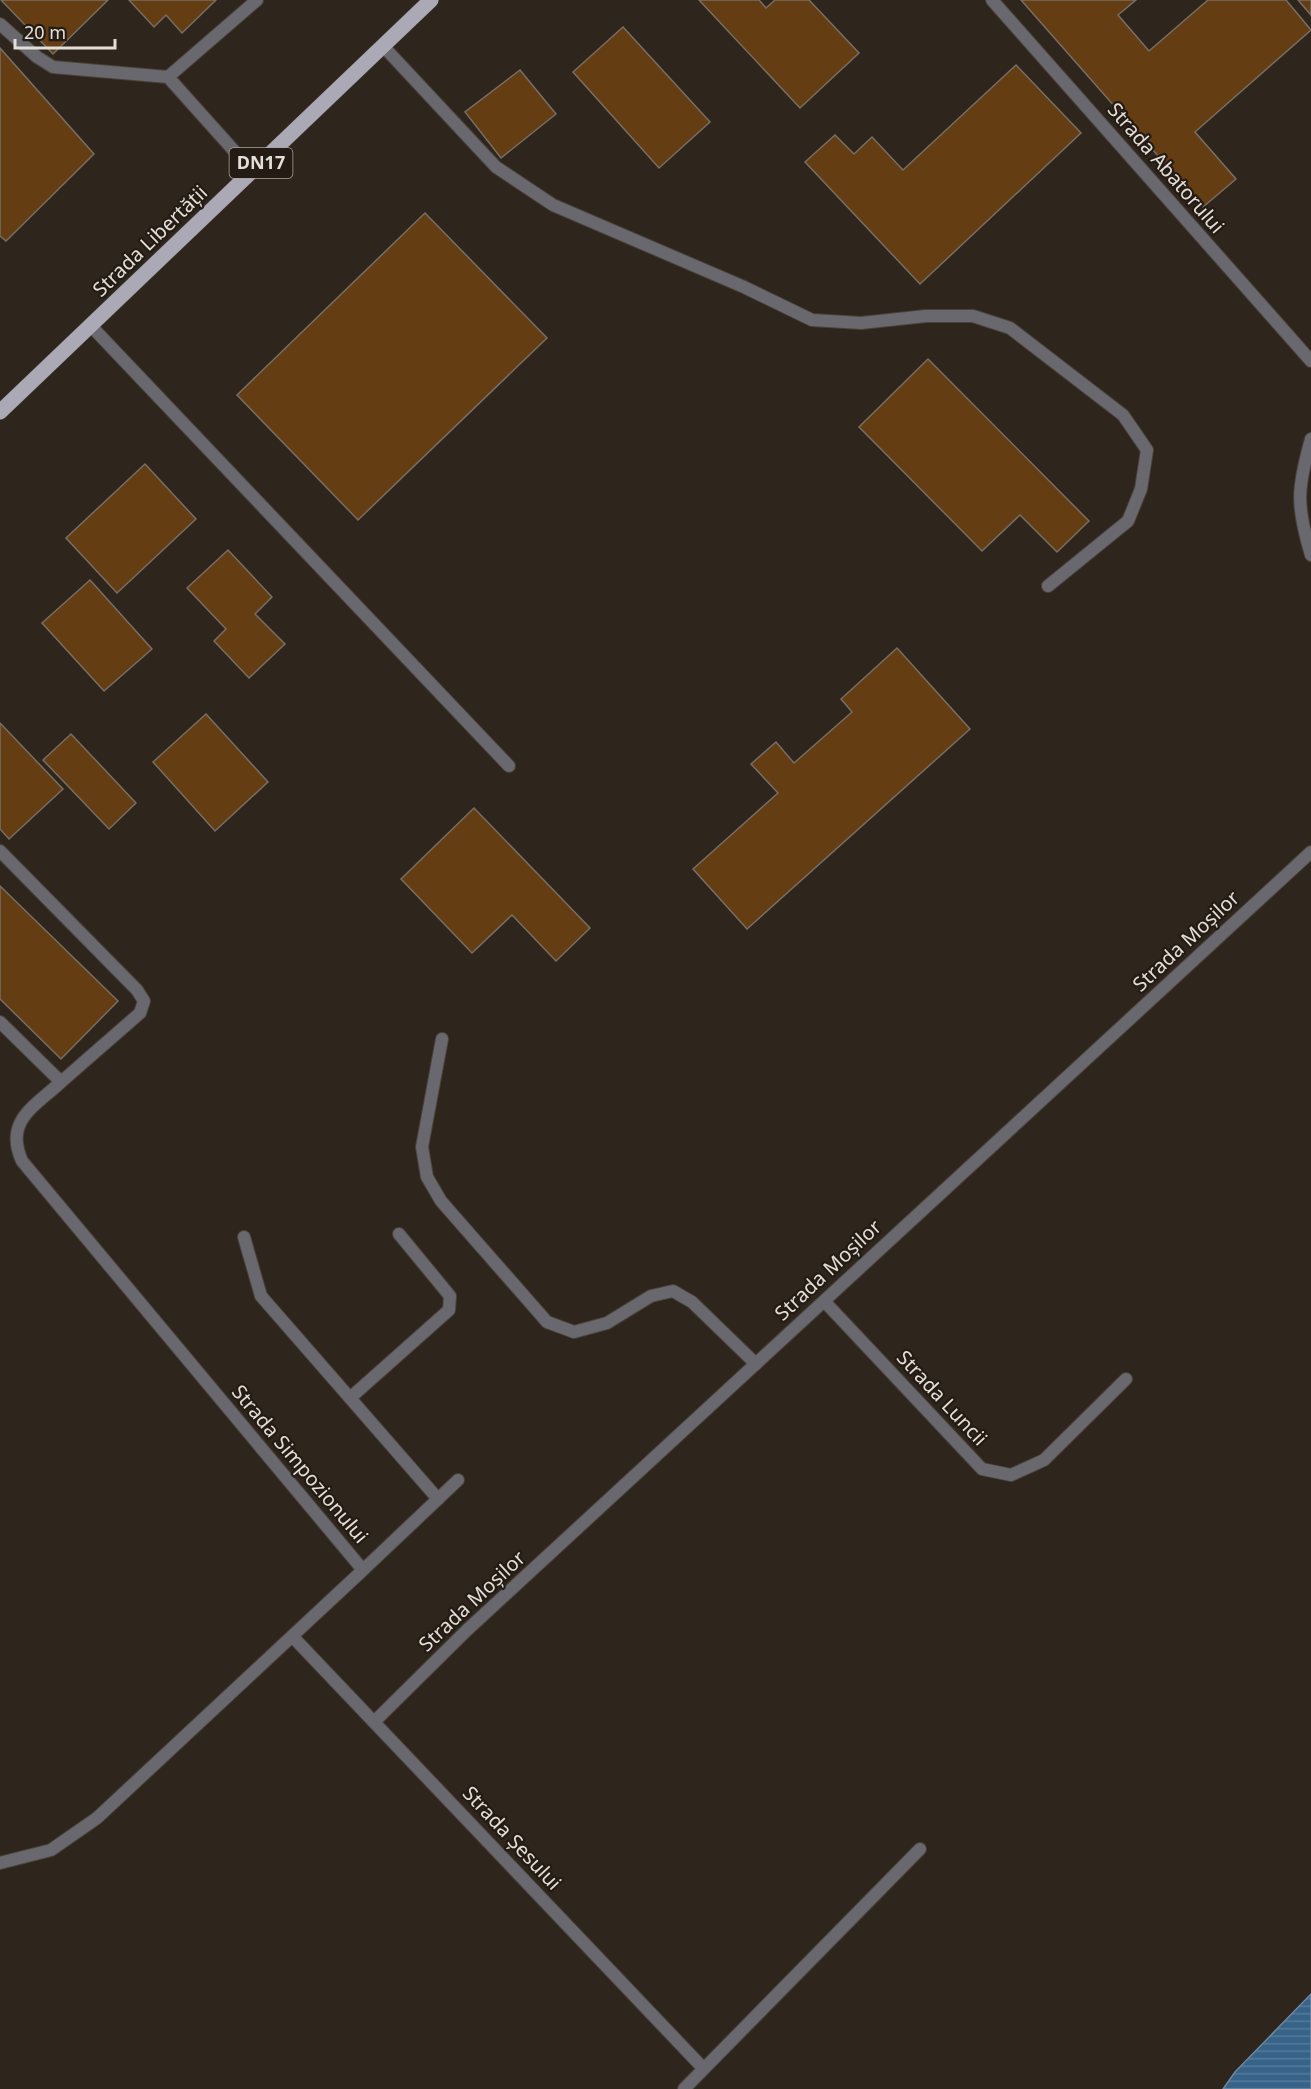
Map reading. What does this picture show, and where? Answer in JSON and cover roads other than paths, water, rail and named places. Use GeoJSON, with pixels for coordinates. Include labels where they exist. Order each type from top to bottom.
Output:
{"type":"FeatureCollection","features":[{"type":"Feature","properties":{"kind":"main road","name":"Strada Libertății"},"geometry":{"type":"LineString","coordinates":[[0,412],[92,327],[431,0]]}},
{"type":"Feature","properties":{"kind":"street"},"geometry":{"type":"LineString","coordinates":[[168,77],[257,0]]}},
{"type":"Feature","properties":{"kind":"street","name":"Strada Abatorului"},"geometry":{"type":"LineString","coordinates":[[992,0],[1311,361]]}},
{"type":"Feature","properties":{"kind":"street"},"geometry":{"type":"LineString","coordinates":[[0,24],[37,57],[53,67],[168,77],[253,172]]}},
{"type":"Feature","properties":{"kind":"street"},"geometry":{"type":"LineString","coordinates":[[383,46],[496,167],[553,205],[744,287],[812,320],[861,323],[926,316],[973,316],[1010,328],[1123,416],[1146,450],[1141,489],[1128,521],[1048,586]]}},
{"type":"Feature","properties":{"kind":"street"},"geometry":{"type":"LineString","coordinates":[[92,327],[509,766]]}},
{"type":"Feature","properties":{"kind":"street"},"geometry":{"type":"LineString","coordinates":[[1311,439],[1300,478],[1299,512],[1311,555]]}},
{"type":"Feature","properties":{"kind":"street","name":"Strada Simpozionului"},"geometry":{"type":"LineString","coordinates":[[0,851],[137,990],[144,1001],[140,1012],[21,1119],[15,1133],[16,1147],[22,1161],[363,1570],[97,1818],[51,1850],[0,1863]]}},
{"type":"Feature","properties":{"kind":"street","name":"Strada Moșilor"},"geometry":{"type":"LineString","coordinates":[[375,1721],[466,1631],[1311,852]]}},
{"type":"Feature","properties":{"kind":"street"},"geometry":{"type":"LineString","coordinates":[[0,1022],[61,1082]]}},
{"type":"Feature","properties":{"kind":"street"},"geometry":{"type":"LineString","coordinates":[[442,1039],[422,1147],[427,1176],[441,1201],[547,1322],[574,1332],[607,1323],[651,1296],[672,1291],[692,1302],[756,1364]]}},
{"type":"Feature","properties":{"kind":"street"},"geometry":{"type":"LineString","coordinates":[[350,1398],[449,1310],[450,1296],[399,1234]]}},
{"type":"Feature","properties":{"kind":"street"},"geometry":{"type":"LineString","coordinates":[[244,1237],[261,1296],[438,1499]]}},
{"type":"Feature","properties":{"kind":"street","name":"Strada Luncii"},"geometry":{"type":"LineString","coordinates":[[824,1301],[982,1469],[1011,1475],[1044,1460],[1125,1378]]}},
{"type":"Feature","properties":{"kind":"street"},"geometry":{"type":"LineString","coordinates":[[363,1570],[458,1480]]}},
{"type":"Feature","properties":{"kind":"street","name":"Strada Șesului"},"geometry":{"type":"LineString","coordinates":[[292,1636],[703,2068]]}},
{"type":"Feature","properties":{"kind":"street"},"geometry":{"type":"LineString","coordinates":[[684,2089],[920,1849]]}},
{"type":"Feature","properties":{"kind":"water"},"geometry":{"type":"Polygon","coordinates":[[[1311,1994],[1311,2089],[1223,2089],[1235,2072],[1311,1994]]]}}]}
